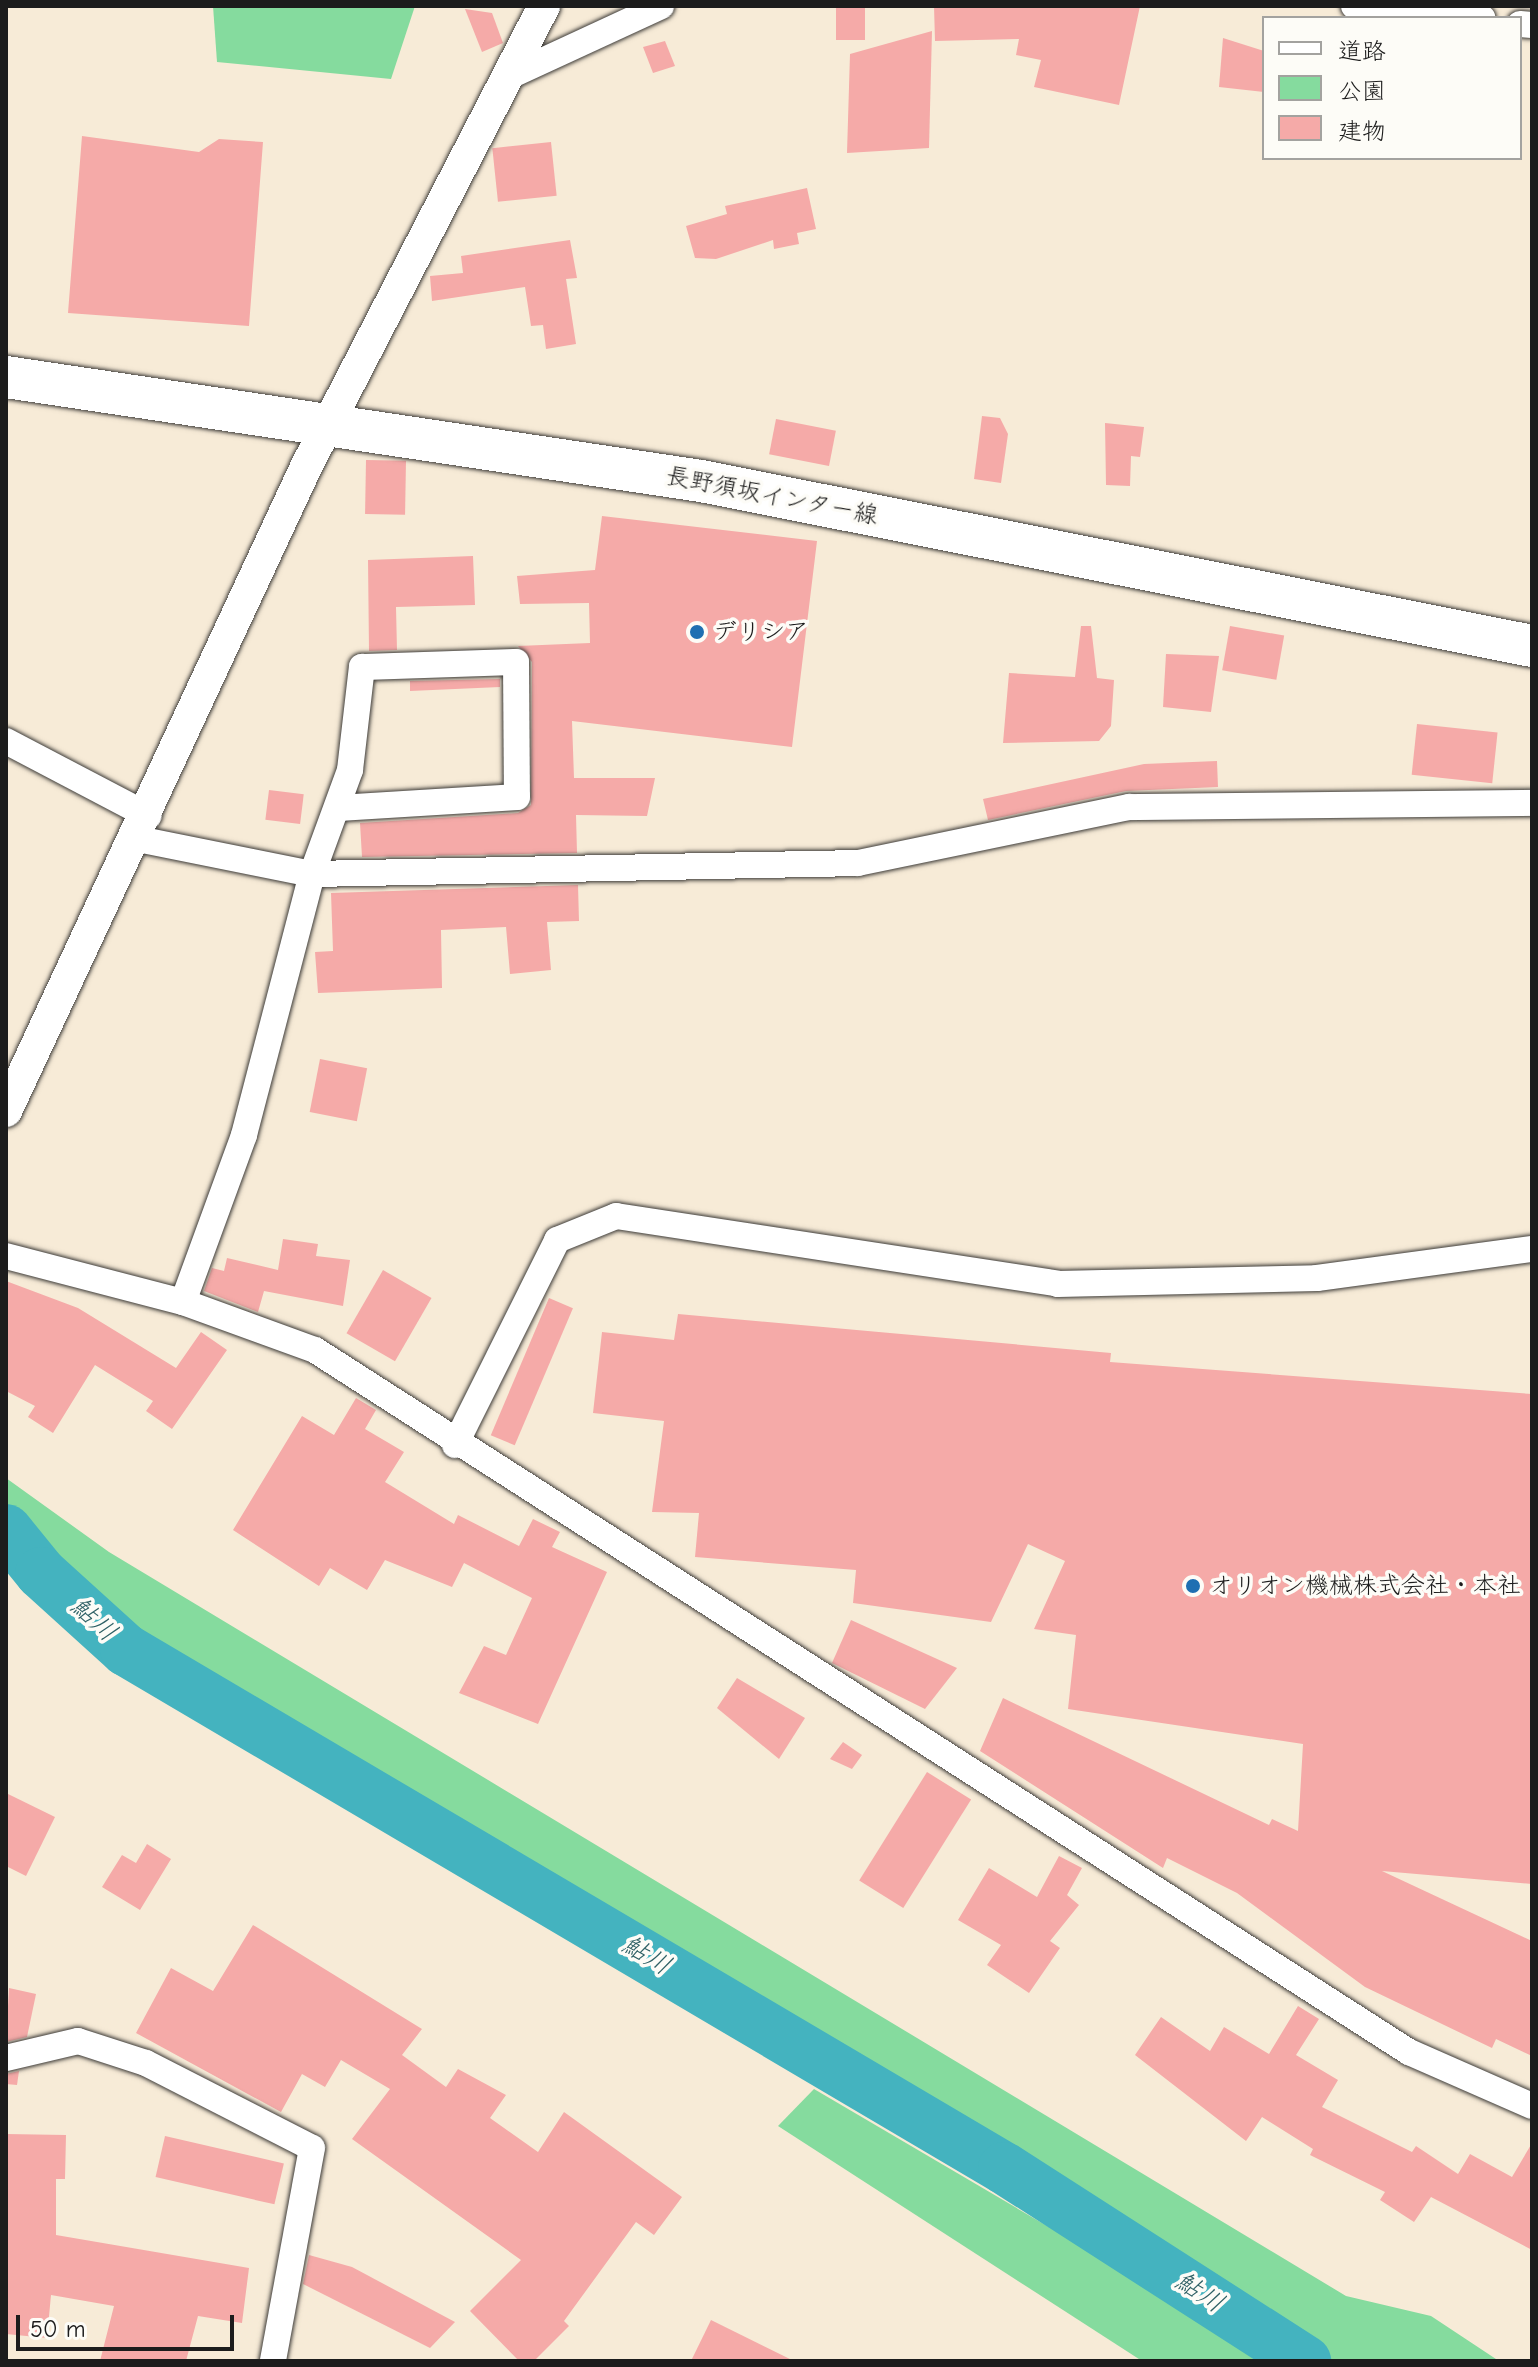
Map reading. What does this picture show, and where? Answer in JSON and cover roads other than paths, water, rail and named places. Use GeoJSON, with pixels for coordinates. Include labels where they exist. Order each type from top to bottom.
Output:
{"type":"FeatureCollection","features":[{"type":"Feature","properties":{"kind":"main road","name":"長野須坂インター線"},"geometry":{"type":"LineString","coordinates":[[6,377],[701,481],[1532,646]]}},
{"type":"Feature","properties":{"kind":"street"},"geometry":{"type":"LineString","coordinates":[[6,1111],[144,828],[331,427],[514,74],[544,6]]}},
{"type":"Feature","properties":{"kind":"street"},"geometry":{"type":"LineString","coordinates":[[514,74],[661,6]]}},
{"type":"Feature","properties":{"kind":"street"},"geometry":{"type":"LineString","coordinates":[[1354,6],[1452,10],[1474,16]]}},
{"type":"Feature","properties":{"kind":"street"},"geometry":{"type":"LineString","coordinates":[[183,1302],[244,1135],[312,874],[339,808],[362,667],[516,662],[517,797],[339,808]]}},
{"type":"Feature","properties":{"kind":"street"},"geometry":{"type":"LineString","coordinates":[[6,741],[144,828],[312,874],[858,863],[1129,807],[1532,803]]}},
{"type":"Feature","properties":{"kind":"street"},"geometry":{"type":"LineString","coordinates":[[455,1445],[557,1240],[616,1216],[1058,1284],[1317,1278],[1532,1249]]}},
{"type":"Feature","properties":{"kind":"street"},"geometry":{"type":"LineString","coordinates":[[6,1256],[183,1302],[315,1350],[455,1445],[898,1719],[1409,2052],[1532,2106]]}},
{"type":"Feature","properties":{"kind":"street"},"geometry":{"type":"LineString","coordinates":[[6,2058],[78,2041],[146,2063],[312,2148],[273,2361]]}},
{"type":"Feature","properties":{"kind":"waterway","name":"鮎川"},"geometry":{"type":"LineString","coordinates":[[6,1530],[41,1573],[126,1650],[1004,2168],[1305,2361]]}},
{"type":"Feature","properties":{"kind":"place","name":"デリシア"},"geometry":{"type":"Point","coordinates":[697,632]}},
{"type":"Feature","properties":{"kind":"place","name":"オリオン機械株式会社・本社"},"geometry":{"type":"Point","coordinates":[1193,1586]}}]}
